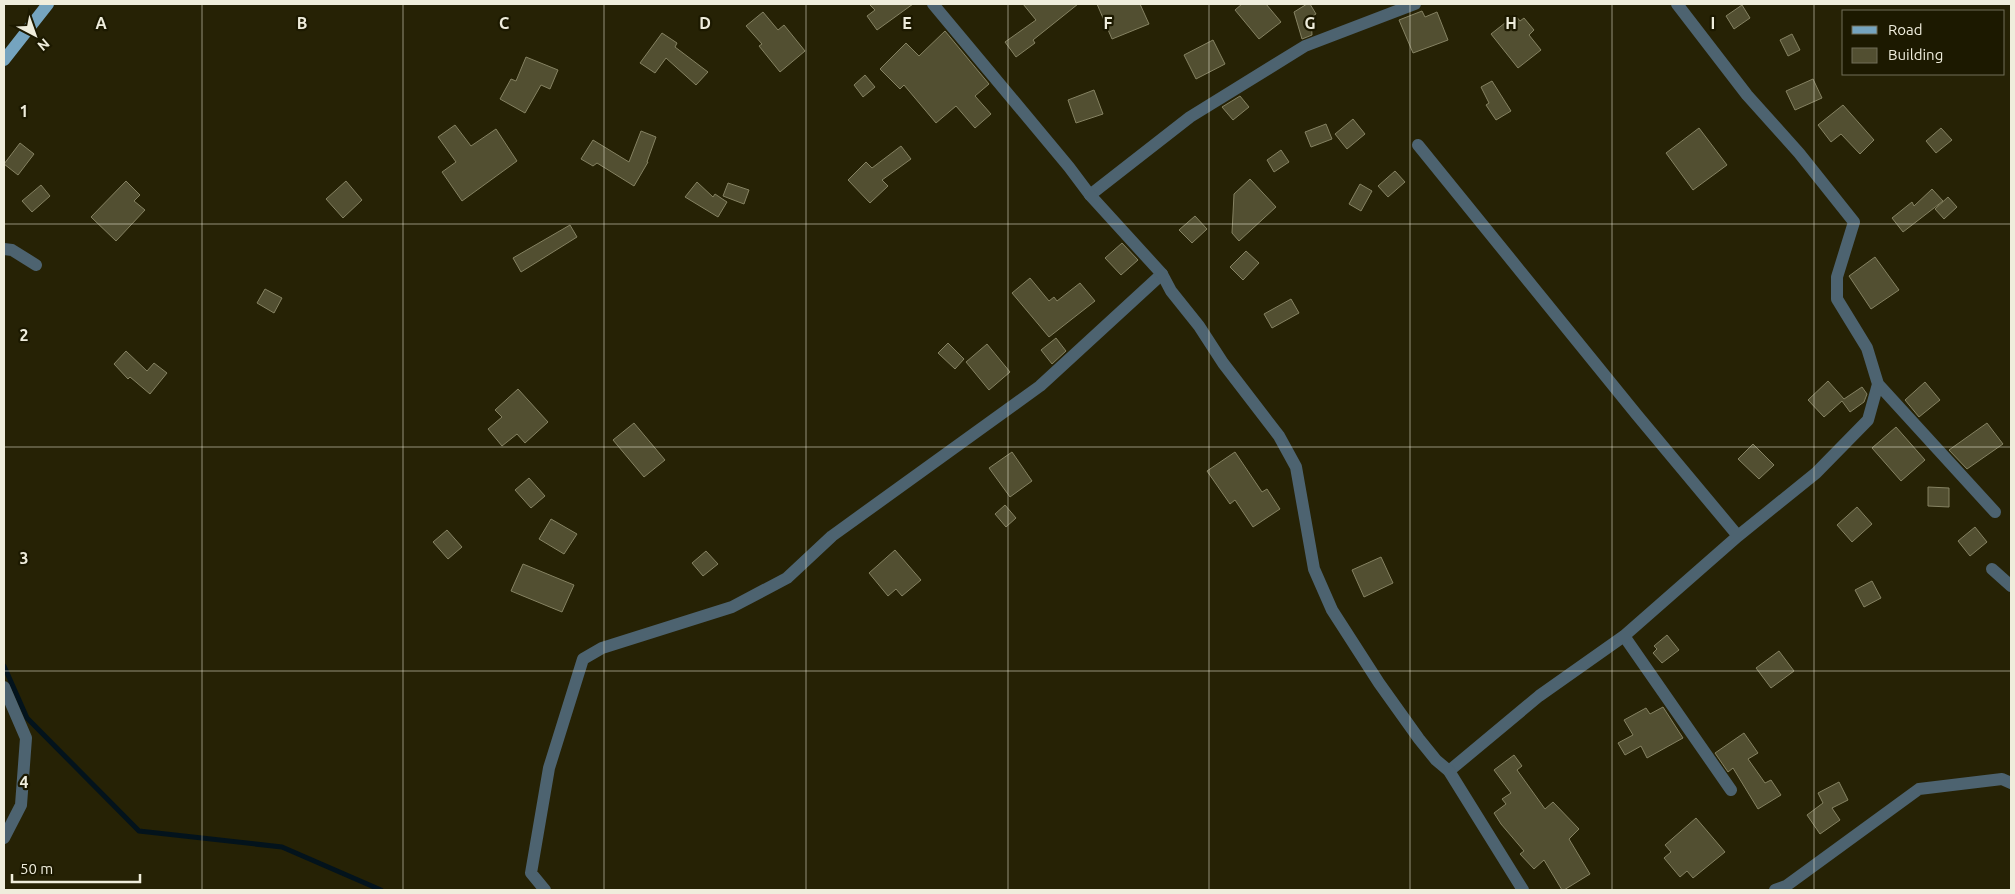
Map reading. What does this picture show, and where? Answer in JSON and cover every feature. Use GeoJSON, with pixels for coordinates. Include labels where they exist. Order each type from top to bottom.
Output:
{"type":"FeatureCollection","features":[{"type":"Feature","properties":{"kind":"main road"},"geometry":{"type":"LineString","coordinates":[[4,60],[48,4]]}},
{"type":"Feature","properties":{"kind":"street"},"geometry":{"type":"LineString","coordinates":[[932,4],[1006,90],[1090,196],[1162,274],[1171,291],[1199,326],[1223,363],[1279,436],[1296,467],[1314,570],[1332,610],[1418,739],[1436,760],[1449,771],[1523,890]]}},
{"type":"Feature","properties":{"kind":"street"},"geometry":{"type":"LineString","coordinates":[[1090,196],[1190,117],[1305,46],[1394,7],[1415,4]]}},
{"type":"Feature","properties":{"kind":"street"},"geometry":{"type":"LineString","coordinates":[[1676,4],[1747,95],[1799,152],[1854,222],[1838,277],[1837,300],[1867,348],[1878,384],[1995,512]]}},
{"type":"Feature","properties":{"kind":"street"},"geometry":{"type":"LineString","coordinates":[[1418,145],[1637,415],[1738,536]]}},
{"type":"Feature","properties":{"kind":"street"},"geometry":{"type":"LineString","coordinates":[[4,249],[12,250],[36,265]]}},
{"type":"Feature","properties":{"kind":"street"},"geometry":{"type":"LineString","coordinates":[[545,890],[531,873],[549,768],[583,659],[602,648],[732,607],[788,578],[832,536],[1040,386],[1162,274]]}},
{"type":"Feature","properties":{"kind":"street"},"geometry":{"type":"LineString","coordinates":[[1449,771],[1539,696],[1624,636],[1738,536],[1816,474],[1868,420],[1878,384]]}},
{"type":"Feature","properties":{"kind":"street"},"geometry":{"type":"LineString","coordinates":[[1992,569],[2011,586]]}},
{"type":"Feature","properties":{"kind":"street"},"geometry":{"type":"LineString","coordinates":[[1624,636],[1731,790]]}},
{"type":"Feature","properties":{"kind":"street"},"geometry":{"type":"LineString","coordinates":[[4,687],[26,738],[21,805],[4,838]]}},
{"type":"Feature","properties":{"kind":"street"},"geometry":{"type":"LineString","coordinates":[[1775,890],[1786,886],[1919,788],[2002,779],[2010,781]]}},
{"type":"Feature","properties":{"kind":"building"},"geometry":{"type":"Polygon","coordinates":[[[869,4],[913,4],[877,30],[867,16],[875,10],[869,4]]]}},
{"type":"Feature","properties":{"kind":"building"},"geometry":{"type":"Polygon","coordinates":[[[1023,4],[1078,4],[1033,40],[1035,43],[1016,57],[1005,42],[1036,20],[1023,4]]]}},
{"type":"Feature","properties":{"kind":"building"},"geometry":{"type":"Polygon","coordinates":[[[1097,4],[1140,4],[1149,24],[1112,39],[1097,4]]]}},
{"type":"Feature","properties":{"kind":"building"},"geometry":{"type":"Polygon","coordinates":[[[1242,4],[1266,4],[1281,22],[1259,39],[1235,10],[1242,4]]]}},
{"type":"Feature","properties":{"kind":"building"},"geometry":{"type":"Polygon","coordinates":[[[1310,4],[1316,14],[1311,17],[1312,35],[1302,39],[1294,12],[1310,4]]]}},
{"type":"Feature","properties":{"kind":"building"},"geometry":{"type":"Polygon","coordinates":[[[1742,5],[1750,18],[1734,29],[1726,16],[1742,5]]]}},
{"type":"Feature","properties":{"kind":"building"},"geometry":{"type":"Polygon","coordinates":[[[1422,11],[1425,17],[1437,12],[1448,40],[1413,53],[1399,20],[1422,11]]]}},
{"type":"Feature","properties":{"kind":"building"},"geometry":{"type":"Polygon","coordinates":[[[763,12],[778,30],[784,25],[805,51],[780,72],[759,46],[762,44],[746,26],[763,12]]]}},
{"type":"Feature","properties":{"kind":"building"},"geometry":{"type":"Polygon","coordinates":[[[1515,15],[1520,21],[1524,18],[1534,30],[1529,35],[1541,50],[1518,68],[1491,34],[1515,15]]]}},
{"type":"Feature","properties":{"kind":"building"},"geometry":{"type":"Polygon","coordinates":[[[945,31],[989,84],[975,96],[991,114],[975,128],[956,106],[936,123],[904,85],[900,89],[880,69],[906,43],[919,56],[945,31]]]}},
{"type":"Feature","properties":{"kind":"building"},"geometry":{"type":"Polygon","coordinates":[[[662,33],[677,43],[675,47],[708,72],[696,85],[666,58],[655,73],[640,63],[662,33]]]}},
{"type":"Feature","properties":{"kind":"building"},"geometry":{"type":"Polygon","coordinates":[[[1792,34],[1800,50],[1788,56],[1780,40],[1792,34]]]}},
{"type":"Feature","properties":{"kind":"building"},"geometry":{"type":"Polygon","coordinates":[[[1213,40],[1225,64],[1196,79],[1184,55],[1213,40]]]}},
{"type":"Feature","properties":{"kind":"building"},"geometry":{"type":"Polygon","coordinates":[[[526,57],[558,70],[550,89],[541,85],[525,113],[500,99],[511,79],[516,81],[526,57]]]}},
{"type":"Feature","properties":{"kind":"building"},"geometry":{"type":"Polygon","coordinates":[[[865,75],[875,87],[863,97],[854,85],[865,75]]]}},
{"type":"Feature","properties":{"kind":"building"},"geometry":{"type":"Polygon","coordinates":[[[1813,79],[1822,98],[1795,110],[1786,91],[1813,79]]]}},
{"type":"Feature","properties":{"kind":"building"},"geometry":{"type":"Polygon","coordinates":[[[1492,81],[1511,111],[1496,120],[1486,105],[1489,103],[1481,87],[1492,81]]]}},
{"type":"Feature","properties":{"kind":"building"},"geometry":{"type":"Polygon","coordinates":[[[1094,90],[1103,114],[1076,123],[1068,100],[1094,90]]]}},
{"type":"Feature","properties":{"kind":"building"},"geometry":{"type":"Polygon","coordinates":[[[1240,96],[1249,107],[1233,120],[1222,107],[1240,96]]]}},
{"type":"Feature","properties":{"kind":"building"},"geometry":{"type":"Polygon","coordinates":[[[1843,105],[1874,140],[1860,154],[1841,134],[1831,142],[1818,125],[1843,105]]]}},
{"type":"Feature","properties":{"kind":"building"},"geometry":{"type":"Polygon","coordinates":[[[1353,119],[1365,134],[1347,149],[1335,134],[1353,119]]]}},
{"type":"Feature","properties":{"kind":"building"},"geometry":{"type":"Polygon","coordinates":[[[1326,124],[1332,139],[1311,147],[1305,132],[1326,124]]]}},
{"type":"Feature","properties":{"kind":"building"},"geometry":{"type":"Polygon","coordinates":[[[455,125],[471,146],[496,129],[517,161],[462,201],[442,172],[456,162],[438,137],[455,125]]]}},
{"type":"Feature","properties":{"kind":"building"},"geometry":{"type":"Polygon","coordinates":[[[1699,128],[1727,165],[1693,190],[1666,153],[1699,128]]]}},
{"type":"Feature","properties":{"kind":"building"},"geometry":{"type":"Polygon","coordinates":[[[1941,128],[1952,140],[1936,153],[1926,141],[1941,128]]]}},
{"type":"Feature","properties":{"kind":"building"},"geometry":{"type":"Polygon","coordinates":[[[641,131],[656,137],[648,162],[634,186],[597,163],[593,166],[581,159],[593,140],[629,162],[641,131]]]}},
{"type":"Feature","properties":{"kind":"building"},"geometry":{"type":"Polygon","coordinates":[[[20,143],[34,154],[18,175],[4,164],[20,143]]]}},
{"type":"Feature","properties":{"kind":"building"},"geometry":{"type":"Polygon","coordinates":[[[901,146],[911,159],[882,180],[888,186],[870,203],[848,180],[866,162],[872,168],[901,146]]]}},
{"type":"Feature","properties":{"kind":"building"},"geometry":{"type":"Polygon","coordinates":[[[1281,150],[1289,162],[1274,172],[1267,160],[1281,150]]]}},
{"type":"Feature","properties":{"kind":"building"},"geometry":{"type":"Polygon","coordinates":[[[1395,171],[1405,182],[1388,197],[1378,186],[1395,171]]]}},
{"type":"Feature","properties":{"kind":"building"},"geometry":{"type":"Polygon","coordinates":[[[1250,179],[1276,207],[1239,241],[1232,233],[1234,194],[1250,179]]]}},
{"type":"Feature","properties":{"kind":"building"},"geometry":{"type":"Polygon","coordinates":[[[126,181],[140,195],[134,201],[145,210],[116,241],[91,217],[126,181]]]}},
{"type":"Feature","properties":{"kind":"building"},"geometry":{"type":"Polygon","coordinates":[[[346,181],[362,200],[343,218],[326,199],[346,181]]]}},
{"type":"Feature","properties":{"kind":"building"},"geometry":{"type":"Polygon","coordinates":[[[697,182],[713,197],[715,194],[727,202],[718,217],[685,197],[697,182]]]}},
{"type":"Feature","properties":{"kind":"building"},"geometry":{"type":"Polygon","coordinates":[[[728,183],[749,190],[744,204],[723,196],[728,183]]]}},
{"type":"Feature","properties":{"kind":"building"},"geometry":{"type":"Polygon","coordinates":[[[1360,184],[1372,191],[1361,211],[1349,204],[1360,184]]]}},
{"type":"Feature","properties":{"kind":"building"},"geometry":{"type":"Polygon","coordinates":[[[41,185],[50,196],[32,212],[22,201],[41,185]]]}},
{"type":"Feature","properties":{"kind":"building"},"geometry":{"type":"Polygon","coordinates":[[[1932,189],[1943,201],[1903,232],[1892,218],[1912,202],[1914,206],[1932,189]]]}},
{"type":"Feature","properties":{"kind":"building"},"geometry":{"type":"Polygon","coordinates":[[[1948,197],[1957,207],[1944,219],[1935,209],[1948,197]]]}},
{"type":"Feature","properties":{"kind":"building"},"geometry":{"type":"Polygon","coordinates":[[[1195,216],[1207,229],[1192,243],[1179,230],[1195,216]]]}},
{"type":"Feature","properties":{"kind":"building"},"geometry":{"type":"Polygon","coordinates":[[[570,225],[577,237],[521,272],[513,258],[570,225]]]}},
{"type":"Feature","properties":{"kind":"building"},"geometry":{"type":"Polygon","coordinates":[[[1122,243],[1138,260],[1121,275],[1105,258],[1122,243]]]}},
{"type":"Feature","properties":{"kind":"building"},"geometry":{"type":"Polygon","coordinates":[[[1246,251],[1259,263],[1243,280],[1230,267],[1246,251]]]}},
{"type":"Feature","properties":{"kind":"building"},"geometry":{"type":"Polygon","coordinates":[[[1875,257],[1899,290],[1871,309],[1849,276],[1875,257]]]}},
{"type":"Feature","properties":{"kind":"building"},"geometry":{"type":"Polygon","coordinates":[[[1030,278],[1049,301],[1054,297],[1057,301],[1080,283],[1095,301],[1049,337],[1012,293],[1030,278]]]}},
{"type":"Feature","properties":{"kind":"building"},"geometry":{"type":"Polygon","coordinates":[[[265,289],[282,298],[274,313],[257,303],[265,289]]]}},
{"type":"Feature","properties":{"kind":"building"},"geometry":{"type":"Polygon","coordinates":[[[1291,299],[1299,313],[1272,328],[1264,314],[1291,299]]]}},
{"type":"Feature","properties":{"kind":"building"},"geometry":{"type":"Polygon","coordinates":[[[1056,338],[1066,351],[1052,364],[1041,350],[1056,338]]]}},
{"type":"Feature","properties":{"kind":"building"},"geometry":{"type":"Polygon","coordinates":[[[948,343],[964,359],[955,369],[938,353],[948,343]]]}},
{"type":"Feature","properties":{"kind":"building"},"geometry":{"type":"Polygon","coordinates":[[[987,344],[1010,372],[989,390],[966,362],[987,344]]]}},
{"type":"Feature","properties":{"kind":"building"},"geometry":{"type":"Polygon","coordinates":[[[126,351],[147,371],[154,363],[167,373],[150,394],[130,377],[128,379],[114,364],[126,351]]]}},
{"type":"Feature","properties":{"kind":"building"},"geometry":{"type":"Polygon","coordinates":[[[1828,381],[1844,399],[1862,387],[1867,394],[1864,402],[1850,412],[1842,401],[1824,417],[1808,400],[1828,381]]]}},
{"type":"Feature","properties":{"kind":"building"},"geometry":{"type":"Polygon","coordinates":[[[1925,382],[1940,400],[1919,417],[1905,400],[1925,382]]]}},
{"type":"Feature","properties":{"kind":"building"},"geometry":{"type":"Polygon","coordinates":[[[518,389],[548,422],[525,443],[517,434],[502,446],[488,429],[502,417],[495,410],[518,389]]]}},
{"type":"Feature","properties":{"kind":"building"},"geometry":{"type":"Polygon","coordinates":[[[634,423],[665,460],[644,477],[613,440],[634,423]]]}},
{"type":"Feature","properties":{"kind":"building"},"geometry":{"type":"Polygon","coordinates":[[[1987,423],[2003,444],[1967,469],[1949,450],[1987,423]]]}},
{"type":"Feature","properties":{"kind":"building"},"geometry":{"type":"Polygon","coordinates":[[[1896,427],[1925,460],[1901,481],[1872,448],[1896,427]]]}},
{"type":"Feature","properties":{"kind":"building"},"geometry":{"type":"Polygon","coordinates":[[[1753,444],[1774,465],[1759,479],[1738,459],[1753,444]]]}},
{"type":"Feature","properties":{"kind":"building"},"geometry":{"type":"Polygon","coordinates":[[[1012,452],[1032,481],[1010,497],[989,468],[1012,452]]]}},
{"type":"Feature","properties":{"kind":"building"},"geometry":{"type":"Polygon","coordinates":[[[1235,452],[1262,492],[1267,489],[1280,509],[1253,527],[1235,500],[1230,504],[1207,471],[1235,452]]]}},
{"type":"Feature","properties":{"kind":"building"},"geometry":{"type":"Polygon","coordinates":[[[529,478],[545,496],[531,508],[515,490],[529,478]]]}},
{"type":"Feature","properties":{"kind":"building"},"geometry":{"type":"Polygon","coordinates":[[[1928,487],[1949,488],[1949,507],[1928,506],[1928,487]]]}},
{"type":"Feature","properties":{"kind":"building"},"geometry":{"type":"Polygon","coordinates":[[[1005,505],[1016,518],[1006,527],[995,514],[1005,505]]]}},
{"type":"Feature","properties":{"kind":"building"},"geometry":{"type":"Polygon","coordinates":[[[1857,507],[1872,524],[1852,542],[1837,525],[1857,507]]]}},
{"type":"Feature","properties":{"kind":"building"},"geometry":{"type":"Polygon","coordinates":[[[551,519],[577,534],[564,554],[539,539],[551,519]]]}},
{"type":"Feature","properties":{"kind":"building"},"geometry":{"type":"Polygon","coordinates":[[[1975,527],[1987,542],[1970,556],[1958,541],[1975,527]]]}},
{"type":"Feature","properties":{"kind":"building"},"geometry":{"type":"Polygon","coordinates":[[[447,530],[462,547],[448,559],[433,542],[447,530]]]}},
{"type":"Feature","properties":{"kind":"building"},"geometry":{"type":"Polygon","coordinates":[[[895,550],[921,580],[902,596],[896,589],[888,596],[869,573],[895,550]]]}},
{"type":"Feature","properties":{"kind":"building"},"geometry":{"type":"Polygon","coordinates":[[[706,551],[718,564],[703,576],[692,563],[706,551]]]}},
{"type":"Feature","properties":{"kind":"building"},"geometry":{"type":"Polygon","coordinates":[[[1381,557],[1393,583],[1364,597],[1352,570],[1381,557]]]}},
{"type":"Feature","properties":{"kind":"building"},"geometry":{"type":"Polygon","coordinates":[[[523,564],[574,585],[562,612],[511,591],[523,564]]]}},
{"type":"Feature","properties":{"kind":"building"},"geometry":{"type":"Polygon","coordinates":[[[1872,581],[1881,598],[1864,607],[1855,590],[1872,581]]]}},
{"type":"Feature","properties":{"kind":"building"},"geometry":{"type":"Polygon","coordinates":[[[1667,635],[1679,650],[1662,663],[1653,653],[1657,649],[1654,646],[1667,635]]]}},
{"type":"Feature","properties":{"kind":"building"},"geometry":{"type":"Polygon","coordinates":[[[1779,651],[1794,671],[1771,688],[1756,668],[1779,651]]]}},
{"type":"Feature","properties":{"kind":"building"},"geometry":{"type":"Polygon","coordinates":[[[1663,707],[1683,738],[1647,758],[1641,746],[1625,755],[1618,743],[1633,735],[1624,720],[1646,708],[1650,714],[1663,707]]]}},
{"type":"Feature","properties":{"kind":"building"},"geometry":{"type":"Polygon","coordinates":[[[1744,733],[1758,753],[1748,759],[1765,783],[1771,780],[1781,795],[1758,809],[1733,768],[1728,772],[1715,753],[1744,733]]]}},
{"type":"Feature","properties":{"kind":"building"},"geometry":{"type":"Polygon","coordinates":[[[1514,755],[1522,766],[1517,770],[1545,809],[1553,802],[1579,829],[1569,839],[1590,874],[1564,890],[1562,890],[1544,860],[1534,869],[1520,854],[1524,851],[1494,813],[1506,804],[1502,799],[1511,793],[1494,770],[1514,755]]]}},
{"type":"Feature","properties":{"kind":"building"},"geometry":{"type":"Polygon","coordinates":[[[1839,782],[1848,800],[1832,808],[1840,820],[1820,834],[1807,815],[1823,803],[1818,793],[1839,782]]]}},
{"type":"Feature","properties":{"kind":"building"},"geometry":{"type":"Polygon","coordinates":[[[1696,818],[1725,852],[1693,878],[1687,871],[1680,877],[1664,858],[1671,852],[1665,845],[1696,818]]]}},
{"type":"Feature","properties":{"kind":"waterway"},"geometry":{"type":"LineString","coordinates":[[4,666],[27,718],[139,831],[282,847],[381,890]]}}]}
